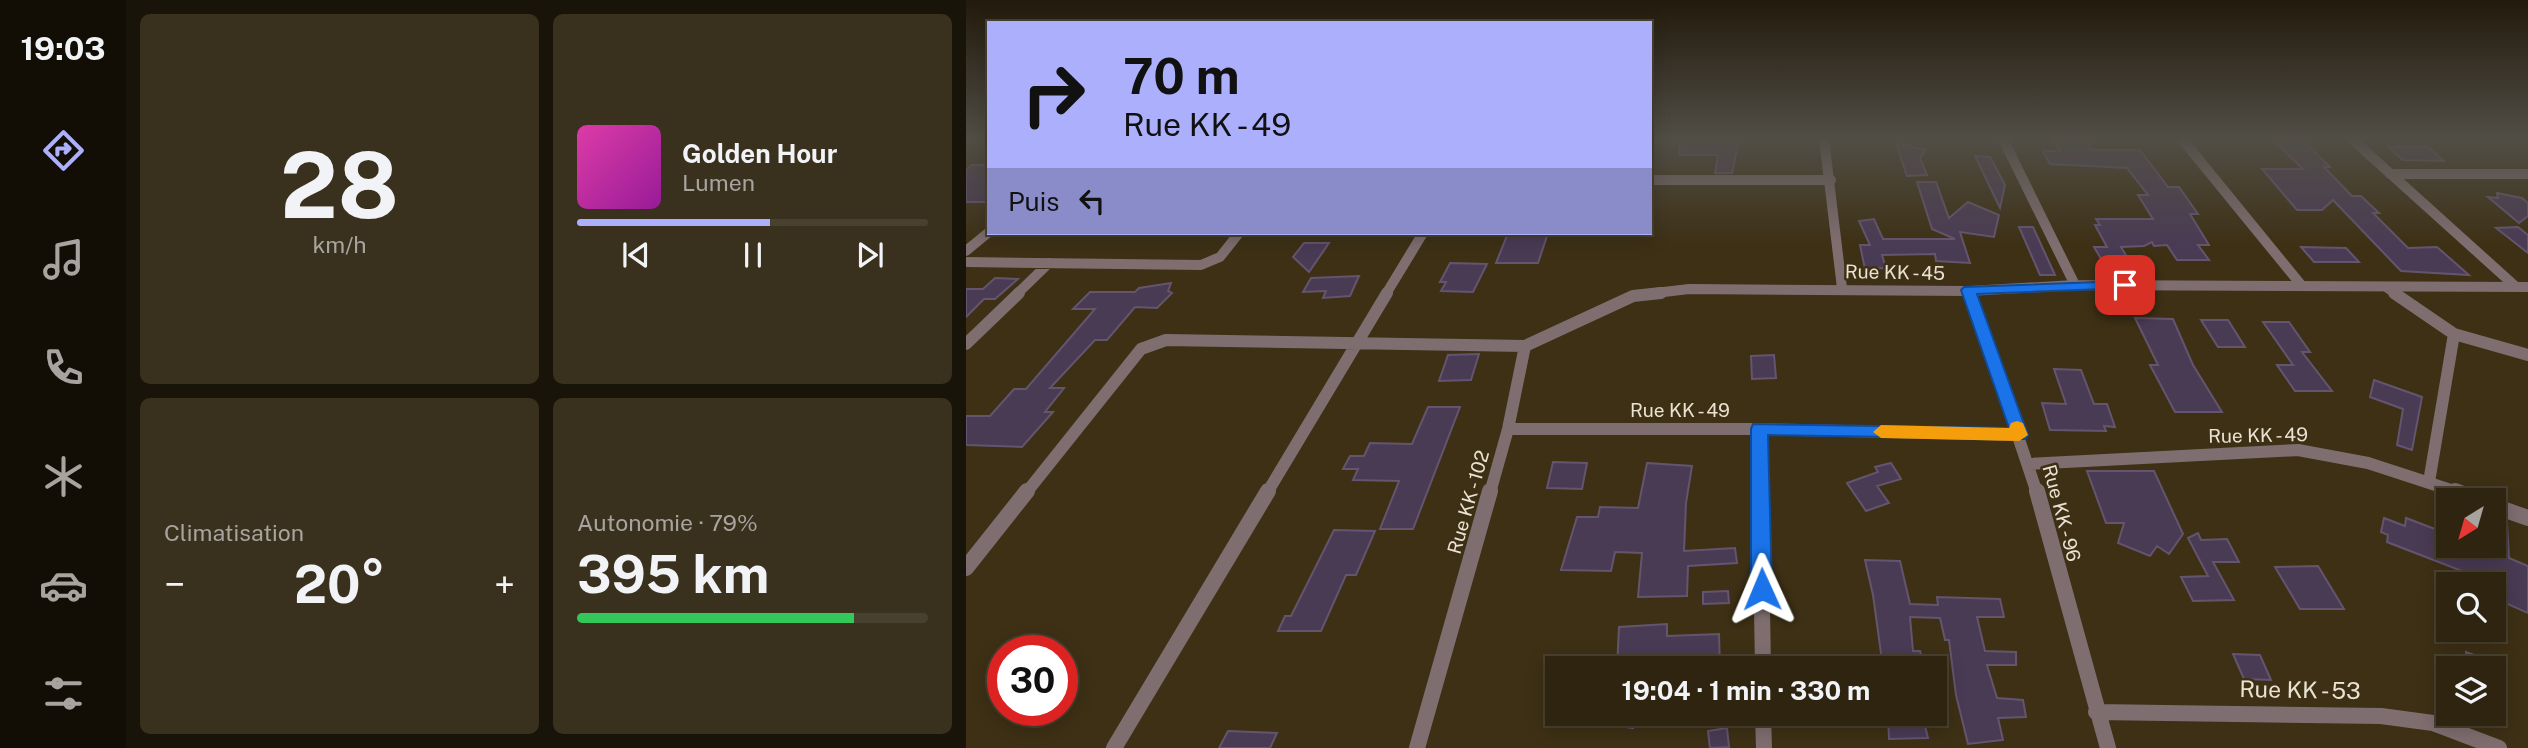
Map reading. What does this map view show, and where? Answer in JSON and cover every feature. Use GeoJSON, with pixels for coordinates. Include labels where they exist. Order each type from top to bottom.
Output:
{"type":"FeatureCollection","features":[{"type":"Feature","properties":{"kind":"street"},"geometry":{"type":"LineString","coordinates":[[1830,174],[1842,288]]}},
{"type":"Feature","properties":{"kind":"street"},"geometry":{"type":"LineString","coordinates":[[2020,174],[2075,285]]}},
{"type":"Feature","properties":{"kind":"street"},"geometry":{"type":"LineString","coordinates":[[2210,174],[2302,286]]}},
{"type":"Feature","properties":{"kind":"street"},"geometry":{"type":"LineString","coordinates":[[2390,174],[2528,174]]}},
{"type":"Feature","properties":{"kind":"street"},"geometry":{"type":"LineString","coordinates":[[2390,174],[2515,286]]}},
{"type":"Feature","properties":{"kind":"street"},"geometry":{"type":"LineString","coordinates":[[1652,180],[1831,180]]}},
{"type":"Feature","properties":{"kind":"street"},"geometry":{"type":"LineString","coordinates":[[966,251],[987,234]]}},
{"type":"Feature","properties":{"kind":"street"},"geometry":{"type":"LineString","coordinates":[[966,262],[1201,265],[1220,257],[1237,235]]}},
{"type":"Feature","properties":{"kind":"street"},"geometry":{"type":"LineString","coordinates":[[1114,748],[1422,235]]}},
{"type":"Feature","properties":{"kind":"street"},"geometry":{"type":"LineString","coordinates":[[966,344],[1049,263]]}},
{"type":"Feature","properties":{"kind":"street","name":"Rue KK - 45"},"geometry":{"type":"LineString","coordinates":[[1525,346],[1633,296],[1657,291],[1842,288],[1969,290],[2075,285],[2528,287]]}},
{"type":"Feature","properties":{"kind":"street"},"geometry":{"type":"LineString","coordinates":[[2386,287],[2454,334],[2528,355]]}},
{"type":"Feature","properties":{"kind":"street","name":"Rue KK - 96"},"geometry":{"type":"LineString","coordinates":[[1969,290],[2029,464],[2108,748]]}},
{"type":"Feature","properties":{"kind":"street"},"geometry":{"type":"LineString","coordinates":[[2429,482],[2454,334]]}},
{"type":"Feature","properties":{"kind":"street"},"geometry":{"type":"LineString","coordinates":[[969,561],[1141,349],[1152,343],[1166,340],[1525,346]]}},
{"type":"Feature","properties":{"kind":"street","name":"Rue KK - 102"},"geometry":{"type":"LineString","coordinates":[[1417,748],[1508,429],[1525,346]]}},
{"type":"Feature","properties":{"kind":"street","name":"Rue KK - 49"},"geometry":{"type":"LineString","coordinates":[[1508,429],[1759,429],[2019,435]]}},
{"type":"Feature","properties":{"kind":"street"},"geometry":{"type":"LineString","coordinates":[[1759,429],[1763,656]]}},
{"type":"Feature","properties":{"kind":"street","name":"Rue KK - 49"},"geometry":{"type":"LineString","coordinates":[[2029,464],[2298,450],[2337,454],[2380,464],[2446,488]]}},
{"type":"Feature","properties":{"kind":"street"},"geometry":{"type":"LineString","coordinates":[[2506,510],[2528,518]]}},
{"type":"Feature","properties":{"kind":"street","name":"Rue KK - 53"},"geometry":{"type":"LineString","coordinates":[[2096,712],[2381,716],[2434,723],[2499,748]]}},
{"type":"Feature","properties":{"kind":"street"},"geometry":{"type":"LineString","coordinates":[[1763,726],[1764,748]]}},
{"type":"Feature","properties":{"kind":"building"},"geometry":{"type":"Polygon","coordinates":[[[966,174],[987,174],[987,202],[966,202],[966,174]]]}},
{"type":"Feature","properties":{"kind":"building"},"geometry":{"type":"Polygon","coordinates":[[[1906,174],[1927,175],[1907,176],[1906,174]]]}},
{"type":"Feature","properties":{"kind":"building"},"geometry":{"type":"Polygon","coordinates":[[[1984,174],[1999,174],[2005,185],[2000,208],[1984,174]]]}},
{"type":"Feature","properties":{"kind":"building"},"geometry":{"type":"Polygon","coordinates":[[[2132,174],[2158,174],[2168,187],[2179,187],[2198,214],[2190,214],[2209,245],[2198,245],[2209,260],[2177,260],[2167,245],[2154,246],[2152,242],[2144,246],[2121,247],[2133,267],[2106,267],[2094,247],[2107,247],[2095,225],[2100,225],[2096,219],[2153,219],[2138,195],[2148,195],[2132,174]]]}},
{"type":"Feature","properties":{"kind":"building"},"geometry":{"type":"Polygon","coordinates":[[[2266,174],[2331,174],[2352,196],[2361,196],[2379,213],[2373,213],[2408,248],[2437,247],[2469,275],[2401,271],[2333,200],[2322,210],[2297,210],[2266,174]]]}},
{"type":"Feature","properties":{"kind":"building"},"geometry":{"type":"Polygon","coordinates":[[[1917,182],[1936,182],[1949,218],[1968,202],[1999,215],[1994,237],[1960,232],[1970,263],[1936,261],[1935,254],[1882,255],[1886,268],[1865,269],[1860,245],[1870,245],[1859,221],[1874,219],[1883,239],[1955,239],[1932,229],[1917,182]]]}},
{"type":"Feature","properties":{"kind":"building"},"geometry":{"type":"Polygon","coordinates":[[[2497,193],[2522,198],[2528,203],[2528,216],[2519,223],[2488,197],[2498,198],[2497,193]]]}},
{"type":"Feature","properties":{"kind":"building"},"geometry":{"type":"Polygon","coordinates":[[[2019,227],[2033,227],[2055,275],[2040,275],[2019,227]]]}},
{"type":"Feature","properties":{"kind":"building"},"geometry":{"type":"Polygon","coordinates":[[[2518,227],[2528,235],[2528,253],[2496,228],[2518,227]]]}},
{"type":"Feature","properties":{"kind":"building"},"geometry":{"type":"Polygon","coordinates":[[[1507,235],[1547,235],[1538,263],[1496,263],[1507,235]]]}},
{"type":"Feature","properties":{"kind":"building"},"geometry":{"type":"Polygon","coordinates":[[[1304,243],[1329,243],[1309,272],[1293,257],[1304,243]]]}},
{"type":"Feature","properties":{"kind":"building"},"geometry":{"type":"Polygon","coordinates":[[[2301,247],[2346,248],[2359,262],[2314,262],[2301,247]]]}},
{"type":"Feature","properties":{"kind":"building"},"geometry":{"type":"Polygon","coordinates":[[[1450,263],[1487,264],[1473,292],[1441,291],[1446,282],[1440,282],[1450,263]]]}},
{"type":"Feature","properties":{"kind":"building"},"geometry":{"type":"Polygon","coordinates":[[[1359,276],[1350,296],[1323,298],[1326,291],[1303,292],[1311,278],[1359,276]]]}},
{"type":"Feature","properties":{"kind":"building"},"geometry":{"type":"Polygon","coordinates":[[[995,278],[1018,279],[995,299],[984,299],[966,317],[966,289],[983,289],[995,278]]]}},
{"type":"Feature","properties":{"kind":"building"},"geometry":{"type":"Polygon","coordinates":[[[1171,283],[1168,291],[1172,293],[1157,308],[1135,307],[1107,340],[1095,340],[1050,388],[1064,388],[1045,412],[1053,412],[1022,447],[966,445],[966,416],[990,416],[1014,389],[1026,389],[1095,309],[1073,309],[1090,292],[1135,292],[1139,288],[1171,283]]]}},
{"type":"Feature","properties":{"kind":"building"},"geometry":{"type":"Polygon","coordinates":[[[2135,318],[2173,319],[2193,365],[2222,412],[2175,412],[2150,365],[2158,365],[2135,318]]]}},
{"type":"Feature","properties":{"kind":"building"},"geometry":{"type":"Polygon","coordinates":[[[2201,320],[2228,320],[2245,347],[2218,347],[2201,320]]]}},
{"type":"Feature","properties":{"kind":"building"},"geometry":{"type":"Polygon","coordinates":[[[2263,322],[2289,322],[2310,352],[2302,352],[2332,391],[2295,391],[2277,365],[2293,365],[2263,322]]]}},
{"type":"Feature","properties":{"kind":"building"},"geometry":{"type":"Polygon","coordinates":[[[1479,354],[1471,380],[1439,381],[1448,355],[1479,354]]]}},
{"type":"Feature","properties":{"kind":"building"},"geometry":{"type":"Polygon","coordinates":[[[1774,355],[1776,378],[1752,379],[1751,356],[1774,355]]]}},
{"type":"Feature","properties":{"kind":"building"},"geometry":{"type":"Polygon","coordinates":[[[2054,369],[2081,370],[2094,404],[2107,404],[2115,427],[2104,426],[2106,431],[2050,430],[2042,403],[2066,404],[2054,369]]]}},
{"type":"Feature","properties":{"kind":"building"},"geometry":{"type":"Polygon","coordinates":[[[2374,380],[2422,397],[2412,450],[2397,445],[2403,409],[2370,397],[2374,380]]]}},
{"type":"Feature","properties":{"kind":"building"},"geometry":{"type":"Polygon","coordinates":[[[1428,407],[1460,407],[1413,529],[1380,529],[1399,481],[1353,480],[1358,469],[1343,469],[1350,456],[1364,456],[1370,443],[1412,444],[1428,407]]]}},
{"type":"Feature","properties":{"kind":"building"},"geometry":{"type":"Polygon","coordinates":[[[1553,462],[1587,463],[1582,489],[1547,488],[1553,462]]]}},
{"type":"Feature","properties":{"kind":"building"},"geometry":{"type":"Polygon","coordinates":[[[1647,463],[1692,466],[1686,503],[1684,551],[1735,548],[1737,563],[1688,566],[1687,596],[1638,597],[1642,553],[1615,552],[1611,571],[1561,570],[1577,517],[1598,517],[1600,507],[1638,508],[1647,463]]]}},
{"type":"Feature","properties":{"kind":"building"},"geometry":{"type":"Polygon","coordinates":[[[1891,463],[1901,479],[1877,486],[1889,503],[1866,511],[1847,483],[1878,472],[1875,467],[1891,463]]]}},
{"type":"Feature","properties":{"kind":"building"},"geometry":{"type":"Polygon","coordinates":[[[2087,471],[2154,471],[2183,534],[2169,554],[2157,546],[2150,556],[2118,543],[2124,523],[2106,523],[2087,471]]]}},
{"type":"Feature","properties":{"kind":"building"},"geometry":{"type":"Polygon","coordinates":[[[2384,518],[2405,526],[2406,518],[2436,529],[2436,558],[2506,558],[2507,522],[2509,558],[2528,566],[2528,613],[2506,603],[2506,572],[2464,572],[2387,542],[2388,535],[2381,532],[2384,518]]]}},
{"type":"Feature","properties":{"kind":"building"},"geometry":{"type":"Polygon","coordinates":[[[1334,530],[1375,531],[1356,575],[1346,575],[1321,631],[1278,631],[1285,616],[1291,616],[1334,530]]]}},
{"type":"Feature","properties":{"kind":"building"},"geometry":{"type":"Polygon","coordinates":[[[2198,533],[2201,540],[2227,539],[2239,562],[2213,562],[2234,600],[2193,601],[2181,577],[2208,576],[2188,538],[2198,533]]]}},
{"type":"Feature","properties":{"kind":"building"},"geometry":{"type":"Polygon","coordinates":[[[1865,560],[1900,561],[1910,604],[1938,605],[1937,597],[2000,599],[2004,617],[1977,617],[1985,651],[2016,652],[2016,665],[1987,665],[1997,698],[2023,700],[2026,717],[1998,718],[2003,740],[1968,744],[1956,695],[1949,640],[1945,640],[1940,618],[1910,617],[1913,651],[1920,651],[1921,656],[1881,656],[1865,560]]]}},
{"type":"Feature","properties":{"kind":"building"},"geometry":{"type":"Polygon","coordinates":[[[2318,566],[2344,609],[2300,609],[2275,567],[2318,566]]]}},
{"type":"Feature","properties":{"kind":"building"},"geometry":{"type":"Polygon","coordinates":[[[1728,591],[1729,603],[1703,604],[1703,592],[1728,591]]]}},
{"type":"Feature","properties":{"kind":"building"},"geometry":{"type":"Polygon","coordinates":[[[1667,624],[1667,636],[1719,634],[1720,656],[1618,656],[1619,627],[1667,624]]]}},
{"type":"Feature","properties":{"kind":"building"},"geometry":{"type":"Polygon","coordinates":[[[2233,654],[2260,655],[2271,680],[2244,679],[2233,654]]]}},
{"type":"Feature","properties":{"kind":"building"},"geometry":{"type":"Polygon","coordinates":[[[1888,726],[1925,726],[1928,738],[1889,739],[1888,726]]]}},
{"type":"Feature","properties":{"kind":"building"},"geometry":{"type":"Polygon","coordinates":[[[1727,728],[1729,747],[1710,748],[1708,731],[1727,728]]]}},
{"type":"Feature","properties":{"kind":"building"},"geometry":{"type":"Polygon","coordinates":[[[1228,731],[1277,733],[1270,748],[1219,748],[1228,731]]]}},
{"type":"Feature","properties":{"kind":"slow traffic"},"geometry":{"type":"LineString","coordinates":[[1881,432],[2019,435],[2017,428]]}},
{"type":"Feature","properties":{"kind":"route"},"geometry":{"type":"LineString","coordinates":[[1762,589],[1759,429],[2019,435],[1969,290],[2125,285]]}}]}
